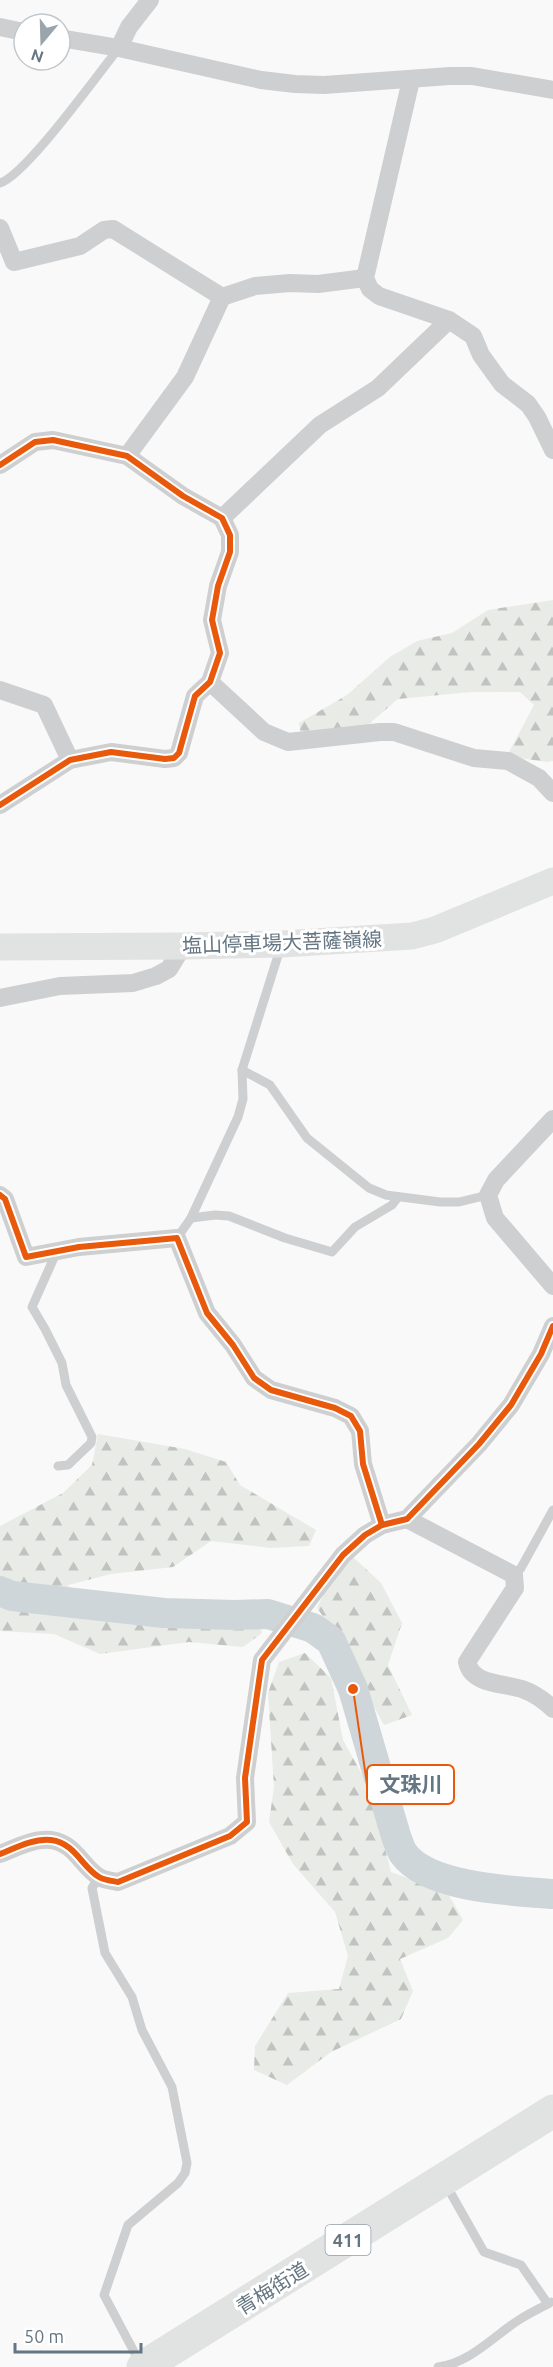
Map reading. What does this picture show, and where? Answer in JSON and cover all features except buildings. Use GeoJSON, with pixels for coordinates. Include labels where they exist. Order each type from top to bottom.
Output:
{"type":"FeatureCollection","features":[{"type":"Feature","properties":{"kind":"highway","name":"青梅街道"},"geometry":{"type":"LineString","coordinates":[[143,2367],[553,2111]]}},
{"type":"Feature","properties":{"kind":"main road","name":"塩山停車場大菩薩嶺線"},"geometry":{"type":"LineString","coordinates":[[0,947],[282,944],[412,936],[435,930],[553,881]]}},
{"type":"Feature","properties":{"kind":"street"},"geometry":{"type":"LineString","coordinates":[[119,48],[129,27],[150,0]]}},
{"type":"Feature","properties":{"kind":"street"},"geometry":{"type":"LineString","coordinates":[[72,40],[272,81],[324,85],[472,76],[553,90]]}},
{"type":"Feature","properties":{"kind":"street"},"geometry":{"type":"LineString","coordinates":[[411,80],[365,278],[370,289],[379,296],[449,320],[473,336],[481,356],[502,384],[528,404],[548,426],[553,450]]}},
{"type":"Feature","properties":{"kind":"street"},"geometry":{"type":"LineString","coordinates":[[0,228],[14,262],[80,246],[104,230],[113,230],[222,297]]}},
{"type":"Feature","properties":{"kind":"street"},"geometry":{"type":"LineString","coordinates":[[127,456],[185,377],[222,297],[255,286],[290,283],[318,284],[365,278]]}},
{"type":"Feature","properties":{"kind":"street"},"geometry":{"type":"LineString","coordinates":[[222,518],[320,425],[378,388],[449,320]]}},
{"type":"Feature","properties":{"kind":"street"},"geometry":{"type":"LineString","coordinates":[[0,465],[35,442],[53,440],[127,456],[183,496],[222,518],[230,536],[230,552],[218,586],[212,620],[220,653],[210,682],[195,696],[179,753],[174,758],[165,759],[111,752],[70,760],[0,805]]}},
{"type":"Feature","properties":{"kind":"street"},"geometry":{"type":"LineString","coordinates":[[210,682],[264,732],[288,742],[393,732],[474,758],[508,761],[539,778],[553,793]]}},
{"type":"Feature","properties":{"kind":"street"},"geometry":{"type":"LineString","coordinates":[[0,690],[44,705],[70,760]]}},
{"type":"Feature","properties":{"kind":"street"},"geometry":{"type":"LineString","coordinates":[[0,998],[60,986],[133,983],[156,976],[169,969],[183,946]]}},
{"type":"Feature","properties":{"kind":"street"},"geometry":{"type":"LineString","coordinates":[[553,1119],[496,1180],[488,1195],[495,1218],[553,1286]]}},
{"type":"Feature","properties":{"kind":"street"},"geometry":{"type":"LineString","coordinates":[[0,1195],[5,1199],[26,1257],[79,1247],[177,1238],[207,1313],[233,1345],[254,1378],[270,1390],[335,1408],[351,1416],[360,1431],[363,1464],[382,1525]]}},
{"type":"Feature","properties":{"kind":"street"},"geometry":{"type":"LineString","coordinates":[[0,1854],[33,1842],[50,1839],[64,1844],[99,1877],[118,1882],[230,1836],[247,1822],[245,1778],[262,1660],[343,1555],[364,1535],[382,1525],[407,1520],[479,1444],[511,1405],[541,1354],[553,1326]]}},
{"type":"Feature","properties":{"kind":"street"},"geometry":{"type":"LineString","coordinates":[[407,1520],[514,1575],[514,1588],[467,1662],[469,1671],[477,1678],[523,1690],[547,1703],[553,1709]]}},
{"type":"Feature","properties":{"kind":"lane"},"geometry":{"type":"LineString","coordinates":[[0,183],[8,181],[27,162],[119,48]]}},
{"type":"Feature","properties":{"kind":"lane"},"geometry":{"type":"LineString","coordinates":[[177,1238],[191,1218],[238,1117],[243,1099],[242,1070],[282,944]]}},
{"type":"Feature","properties":{"kind":"lane"},"geometry":{"type":"LineString","coordinates":[[242,1070],[270,1085],[307,1138],[369,1188],[386,1195],[440,1202],[459,1202],[488,1195]]}},
{"type":"Feature","properties":{"kind":"lane"},"geometry":{"type":"LineString","coordinates":[[191,1218],[229,1216],[285,1238],[332,1252],[355,1227],[392,1205],[399,1197]]}},
{"type":"Feature","properties":{"kind":"lane"},"geometry":{"type":"LineString","coordinates":[[57,1251],[32,1307],[62,1363],[66,1385],[92,1437],[91,1443],[68,1465],[58,1466]]}},
{"type":"Feature","properties":{"kind":"lane"},"geometry":{"type":"LineString","coordinates":[[514,1575],[521,1568],[553,1510]]}},
{"type":"Feature","properties":{"kind":"lane"},"geometry":{"type":"LineString","coordinates":[[99,1877],[92,1888],[105,1953],[132,1997],[141,2030],[172,2087],[187,2163],[185,2173],[178,2183],[128,2225],[104,2295],[143,2367]]}},
{"type":"Feature","properties":{"kind":"lane"},"geometry":{"type":"LineString","coordinates":[[438,2367],[453,2365],[465,2359],[523,2317],[550,2303],[521,2265],[484,2252],[444,2180]]}},
{"type":"Feature","properties":{"kind":"green space"},"geometry":{"type":"Polygon","coordinates":[[[553,600],[553,761],[507,756],[534,705],[520,692],[471,692],[398,699],[357,734],[301,735],[299,723],[347,695],[390,657],[417,641],[452,633],[488,610],[553,600]]]}},
{"type":"Feature","properties":{"kind":"green space"},"geometry":{"type":"Polygon","coordinates":[[[98,1434],[185,1449],[226,1462],[240,1485],[316,1530],[309,1546],[271,1548],[211,1541],[173,1567],[111,1574],[68,1585],[79,1613],[156,1620],[258,1623],[262,1633],[243,1647],[189,1642],[100,1654],[54,1634],[0,1631],[0,1526],[63,1493],[92,1465],[98,1434]]]}},
{"type":"Feature","properties":{"kind":"green space"},"geometry":{"type":"Polygon","coordinates":[[[353,1557],[381,1583],[402,1623],[388,1665],[412,1715],[384,1725],[366,1693],[353,1659],[317,1608],[329,1584],[353,1557]]]}},
{"type":"Feature","properties":{"kind":"green space"},"geometry":{"type":"Polygon","coordinates":[[[305,1653],[331,1678],[343,1740],[368,1785],[391,1872],[447,1892],[463,1920],[448,1938],[400,1959],[413,1991],[401,2019],[331,2052],[287,2085],[254,2070],[255,2046],[288,1993],[339,1989],[348,1956],[335,1912],[293,1864],[269,1822],[274,1787],[268,1693],[279,1662],[305,1653]]]}},
{"type":"Feature","properties":{"kind":"waterway"},"geometry":{"type":"LineString","coordinates":[[0,1591],[12,1596],[164,1613],[268,1614],[313,1628],[331,1641],[353,1689],[403,1853],[415,1865],[451,1881],[495,1889],[553,1894]]}},
{"type":"Feature","properties":{"kind":"cycle path"},"geometry":{"type":"LineString","coordinates":[[0,465],[35,442],[53,440],[127,456],[183,496],[222,518],[230,535],[230,552],[218,586],[212,620],[220,653],[210,682],[195,696],[179,753],[174,758],[165,759],[111,752],[70,760],[0,805]]}},
{"type":"Feature","properties":{"kind":"cycle path"},"geometry":{"type":"LineString","coordinates":[[0,1195],[5,1199],[26,1257],[79,1247],[177,1238],[207,1313],[233,1345],[254,1378],[271,1390],[335,1408],[351,1416],[360,1431],[363,1464],[382,1525]]}},
{"type":"Feature","properties":{"kind":"cycle path"},"geometry":{"type":"LineString","coordinates":[[0,1854],[31,1842],[51,1840],[72,1850],[99,1877],[118,1882],[230,1836],[247,1822],[245,1778],[262,1660],[343,1555],[365,1535],[382,1525],[407,1519],[479,1444],[511,1405],[541,1354],[553,1326]]}},
{"type":"Feature","properties":{"kind":"place","name":"文珠川"},"geometry":{"type":"Point","coordinates":[353,1689]}}]}
